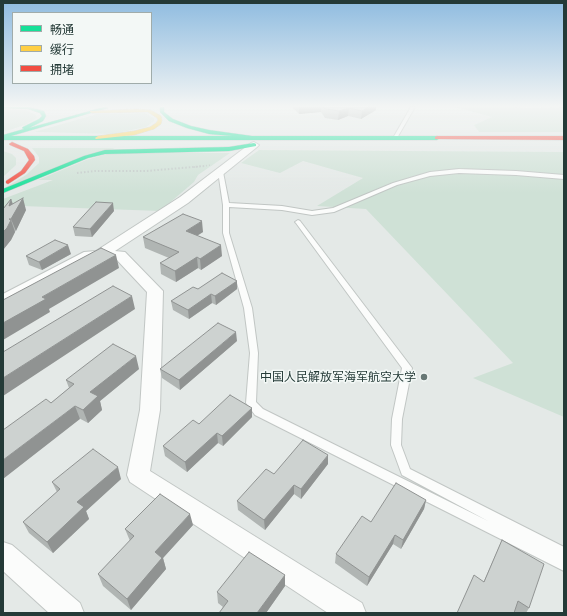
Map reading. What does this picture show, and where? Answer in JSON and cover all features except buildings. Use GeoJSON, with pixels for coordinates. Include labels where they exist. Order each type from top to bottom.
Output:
{"type":"FeatureCollection","features":[{"type":"Feature","properties":{"kind":"main road"},"geometry":{"type":"LineString","coordinates":[[96,139],[113,136]]}},
{"type":"Feature","properties":{"kind":"main road"},"geometry":{"type":"LineString","coordinates":[[240,136],[267,139]]}},
{"type":"Feature","properties":{"kind":"main road"},"geometry":{"type":"LineString","coordinates":[[3,138],[564,138]]}},
{"type":"Feature","properties":{"kind":"main road"},"geometry":{"type":"LineString","coordinates":[[481,138],[487,146]]}},
{"type":"Feature","properties":{"kind":"main road"},"geometry":{"type":"LineString","coordinates":[[8,144],[564,146]]}},
{"type":"Feature","properties":{"kind":"main road"},"geometry":{"type":"LineString","coordinates":[[3,185],[13,179],[30,164],[32,160],[31,156],[26,150],[8,144]]}},
{"type":"Feature","properties":{"kind":"main road"},"geometry":{"type":"LineString","coordinates":[[3,191],[86,157],[105,152],[229,149],[254,145]]}},
{"type":"Feature","properties":{"kind":"street"},"geometry":{"type":"LineString","coordinates":[[101,254],[184,200],[217,169],[254,145]]}},
{"type":"Feature","properties":{"kind":"street"},"geometry":{"type":"LineString","coordinates":[[3,300],[89,255],[120,255],[155,291],[150,410],[138,475],[352,613]]}},
{"type":"Feature","properties":{"kind":"street"},"geometry":{"type":"LineString","coordinates":[[3,554],[70,613]]}},
{"type":"Feature","properties":{"kind":"lane"},"geometry":{"type":"LineString","coordinates":[[217,169],[226,205],[226,233],[249,316],[254,353],[251,403],[259,412],[564,565]]}},
{"type":"Feature","properties":{"kind":"lane"},"geometry":{"type":"LineString","coordinates":[[226,205],[282,208],[312,213],[334,210],[395,184],[430,174],[459,171],[516,173],[564,177]]}},
{"type":"Feature","properties":{"kind":"lane"},"geometry":{"type":"LineString","coordinates":[[298,222],[407,368],[397,419],[396,445],[406,472],[564,554]]}},
{"type":"Feature","properties":{"kind":"path"},"geometry":{"type":"LineString","coordinates":[[51,171],[61,174],[68,174],[95,171],[217,169]]}},
{"type":"Feature","properties":{"kind":"green space"},"geometry":{"type":"Polygon","coordinates":[[[32,148],[115,148],[3,189],[26,175],[39,163],[39,157],[32,148]]]}},
{"type":"Feature","properties":{"kind":"green space"},"geometry":{"type":"Polygon","coordinates":[[[259,150],[564,152],[564,417],[473,378],[513,363],[366,209],[317,206],[363,178],[303,161],[280,173],[241,163],[259,150]]]}},
{"type":"Feature","properties":{"kind":"green space"},"geometry":{"type":"Polygon","coordinates":[[[3,151],[12,154],[16,158],[16,165],[3,177],[3,151]]]}},
{"type":"Feature","properties":{"kind":"green space"},"geometry":{"type":"Polygon","coordinates":[[[230,153],[198,175],[194,182],[160,211],[22,206],[3,218],[3,199],[53,180],[38,180],[86,160],[107,154],[230,153]]]}},
{"type":"Feature","properties":{"kind":"traffic: fast"},"geometry":{"type":"LineString","coordinates":[[3,137],[7,136]]}},
{"type":"Feature","properties":{"kind":"traffic: fast"},"geometry":{"type":"LineString","coordinates":[[240,136],[250,137]]}},
{"type":"Feature","properties":{"kind":"traffic: fast"},"geometry":{"type":"LineString","coordinates":[[3,138],[437,138]]}},
{"type":"Feature","properties":{"kind":"traffic: fast"},"geometry":{"type":"LineString","coordinates":[[3,191],[86,157],[105,152],[229,149],[254,145]]}},
{"type":"Feature","properties":{"kind":"traffic: slow"},"geometry":{"type":"LineString","coordinates":[[98,138],[114,136]]}},
{"type":"Feature","properties":{"kind":"traffic: jam"},"geometry":{"type":"LineString","coordinates":[[437,138],[564,138]]}},
{"type":"Feature","properties":{"kind":"traffic: jam"},"geometry":{"type":"LineString","coordinates":[[8,182],[23,172],[32,160],[31,156],[26,150],[12,144]]}},
{"type":"Feature","properties":{"kind":"place","name":"中国人民解放军海军航空大学"},"geometry":{"type":"Point","coordinates":[424,377]}}]}
